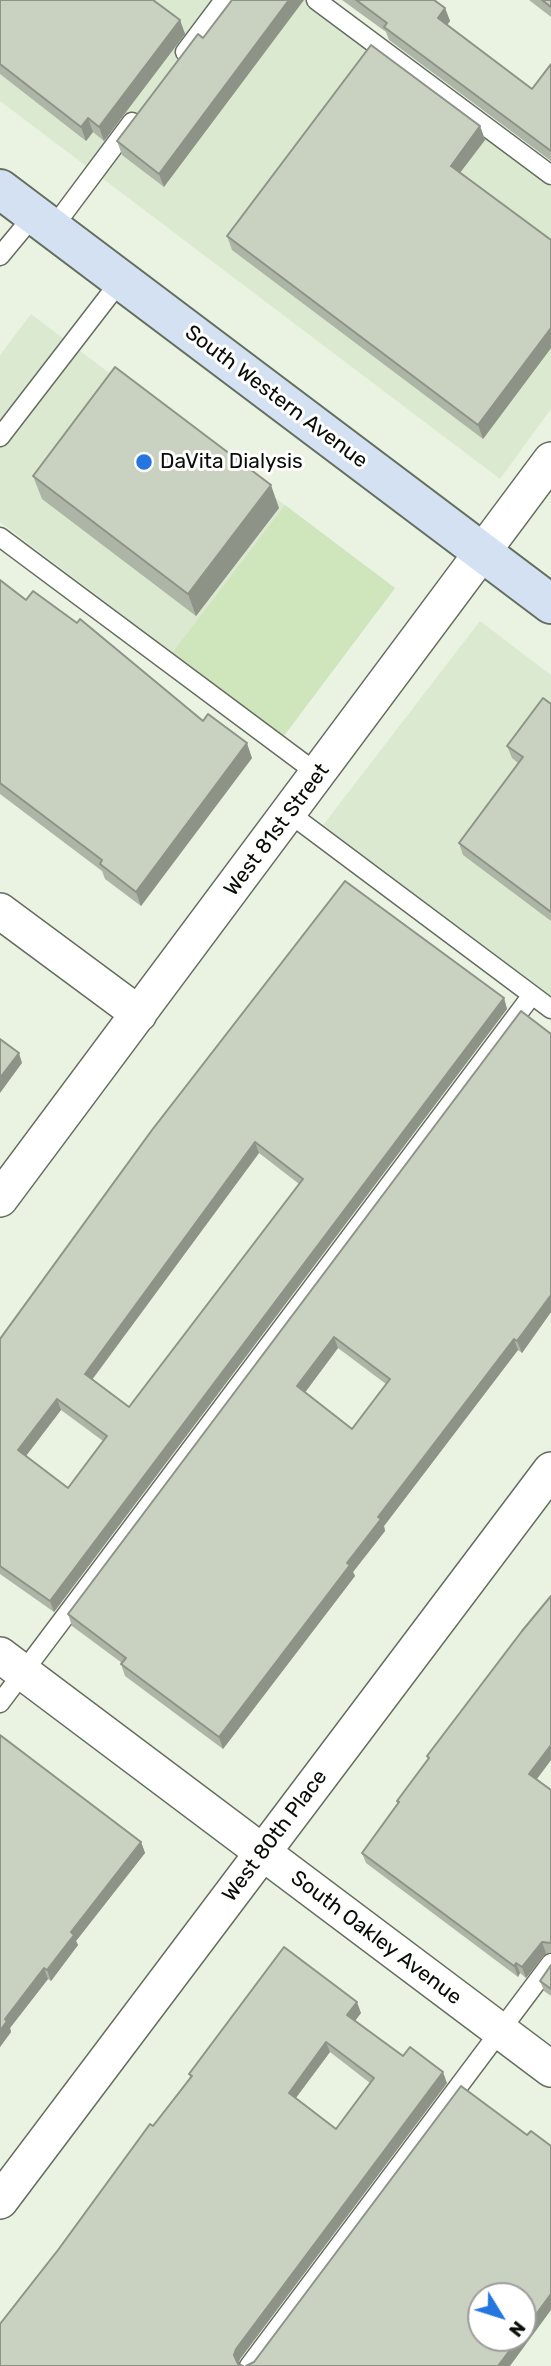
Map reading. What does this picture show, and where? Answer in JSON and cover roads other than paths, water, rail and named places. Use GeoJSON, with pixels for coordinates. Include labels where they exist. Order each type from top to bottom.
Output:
{"type":"FeatureCollection","features":[{"type":"Feature","properties":{"kind":"main road","name":"South Western Avenue"},"geometry":{"type":"LineString","coordinates":[[0,189],[551,604]]}},
{"type":"Feature","properties":{"kind":"street","name":"West 81st Street"},"geometry":{"type":"LineString","coordinates":[[0,1199],[551,460]]}},
{"type":"Feature","properties":{"kind":"street"},"geometry":{"type":"LineString","coordinates":[[0,911],[139,1014]]}},
{"type":"Feature","properties":{"kind":"street","name":"West 80th Place"},"geometry":{"type":"LineString","coordinates":[[0,2201],[551,1471]]}},
{"type":"Feature","properties":{"kind":"street","name":"South Oakley Avenue"},"geometry":{"type":"LineString","coordinates":[[11,1664],[551,2068]]}},
{"type":"Feature","properties":{"kind":"lane"},"geometry":{"type":"LineString","coordinates":[[175,65],[224,0]]}},
{"type":"Feature","properties":{"kind":"lane"},"geometry":{"type":"LineString","coordinates":[[316,0],[551,175]]}},
{"type":"Feature","properties":{"kind":"lane"},"geometry":{"type":"LineString","coordinates":[[0,256],[43,222],[143,108]]}},
{"type":"Feature","properties":{"kind":"lane"},"geometry":{"type":"LineString","coordinates":[[0,437],[121,280]]}},
{"type":"Feature","properties":{"kind":"lane"},"geometry":{"type":"LineString","coordinates":[[0,537],[318,775]]}},
{"type":"Feature","properties":{"kind":"lane"},"geometry":{"type":"LineString","coordinates":[[289,813],[551,1009]]}},
{"type":"Feature","properties":{"kind":"lane"},"geometry":{"type":"LineString","coordinates":[[0,1703],[11,1664],[531,995]]}},
{"type":"Feature","properties":{"kind":"lane"},"geometry":{"type":"LineString","coordinates":[[249,2366],[551,1963]]}},
{"type":"Feature","properties":{"kind":"place","name":"DaVita Dialysis"},"geometry":{"type":"Point","coordinates":[144,462]}}]}
